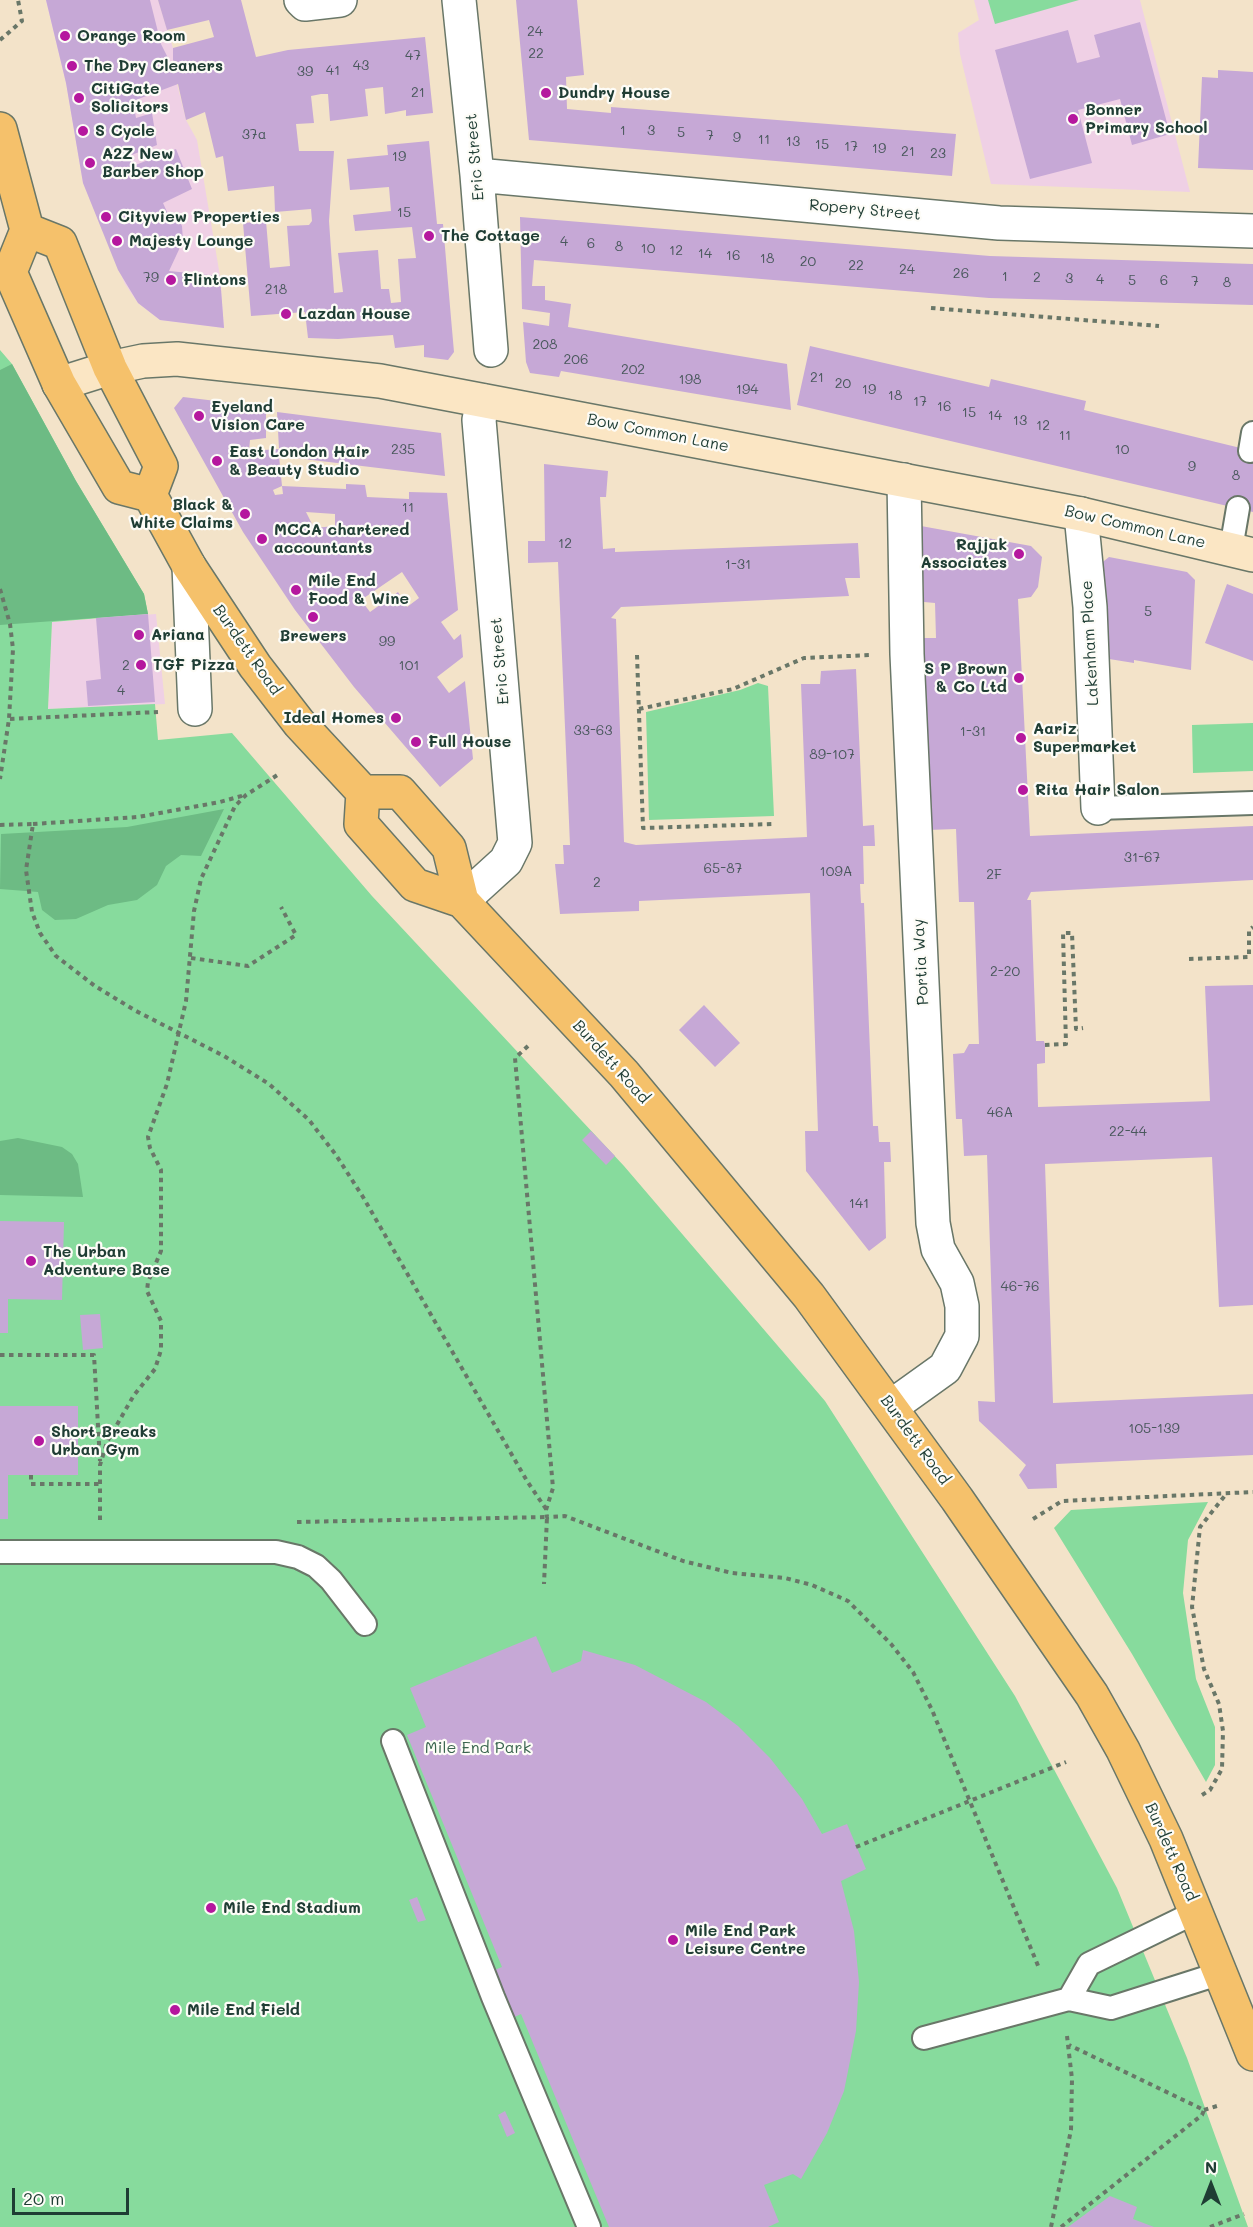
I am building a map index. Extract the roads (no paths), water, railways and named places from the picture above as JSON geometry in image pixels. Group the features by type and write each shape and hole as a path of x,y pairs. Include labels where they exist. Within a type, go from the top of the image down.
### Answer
{"main road":[{"path":"0,129 27,230 10,272 59,384 118,488 150,495 161,466 110,368 60,243 27,230"},
{"name":"Burdett Road","path":"150,495 189,566 274,690 299,723 363,792 361,824 415,885 462,901 624,1074 809,1296 892,1406 1092,1695 1132,1770 1198,1911 1253,2054"},
{"name":"Burdett Road","path":"363,792 400,792 449,848 462,901"}],"street":[{"path":"301,0 305,4 340,0"},
{"name":"Eric Street","path":"459,0 477,175 491,350"},
{"name":"Ropery Street","path":"477,175 999,223 1253,231"},
{"name":"Bow Common Lane","path":"59,384 110,368 143,361 177,359 380,381 1081,514 1242,552"},
{"name":"Eric Street","path":"462,901 507,861 515,843 479,420 483,401"},
{"name":"Portia Way","path":"892,1406 945,1368 962,1336 962,1306 957,1283 938,1249 933,1223 907,654 904,480"},
{"name":"Lakenham Place","path":"1081,514 1090,607 1098,808"},
{"path":"182,710 189,566"}],"lane":[{"path":"1238,508 1242,552"},
{"path":"1098,808 1253,803"},
{"path":"0,1552 255,1551 298,1557 316,1566 331,1580 365,1624"},
{"path":"393,1741 493,1997 590,2227"},
{"path":"1070,1999 1089,1964 1198,1911"},
{"path":"924,2038 1070,1999 1112,2008 1221,1974"}],"place":[{"name":"Orange Room","path":"65,36"},
{"name":"The Dry Cleaners","path":"72,66"},
{"name":"Dundry House","path":"546,93"},
{"name":"CitiGate Solicitors","path":"79,98"},
{"name":"Bonner Primary School","path":"1073,119"},
{"name":"S Cycle","path":"83,131"},
{"name":"A2Z New Barber Shop","path":"90,163"},
{"name":"Cityview Properties","path":"106,217"},
{"name":"The Cottage","path":"429,236"},
{"name":"Majesty Lounge","path":"117,241"},
{"name":"Flintons","path":"171,280"},
{"name":"Lazdan House","path":"286,314"},
{"name":"Eyeland Vision Care","path":"199,416"},
{"name":"East London Hair & Beauty Studio","path":"217,461"},
{"name":"Black & White Claims","path":"245,514"},
{"name":"MCCA chartered accountants","path":"262,539"},
{"name":"Rajjak Associates","path":"1019,554"},
{"name":"Mile End Food & Wine","path":"296,590"},
{"name":"Brewers","path":"313,617"},
{"name":"Ariana","path":"139,635"},
{"name":"TGF Pizza","path":"141,665"},
{"name":"S P Brown & Co Ltd","path":"1019,678"},
{"name":"Ideal Homes","path":"396,718"},
{"name":"Aariz Supermarket","path":"1021,738"},
{"name":"Full House","path":"416,742"},
{"name":"Rita Hair Salon","path":"1023,790"},
{"name":"The Urban Adventure Base","path":"31,1261"},
{"name":"Short Breaks Urban Gym","path":"39,1441"},
{"name":"Mile End Stadium","path":"211,1908"},
{"name":"Mile End Park Leisure Centre","path":"673,1940"},
{"name":"Mile End Field","path":"175,2010"}],"park label":[{"name":"Mile End Park","path":"478,1748"}]}
